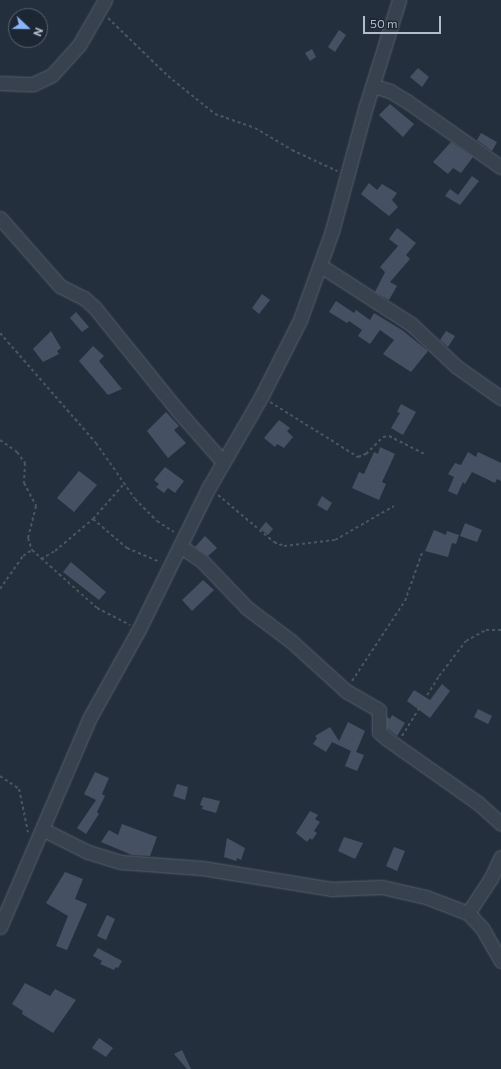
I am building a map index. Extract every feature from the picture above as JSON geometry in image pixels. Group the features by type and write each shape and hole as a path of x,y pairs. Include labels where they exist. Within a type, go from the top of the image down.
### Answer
{"street":[{"path":"0,927 89,719 139,629 168,566 209,487 261,397 300,320 321,266 399,0"},
{"path":"0,83 33,84 52,75 79,45 101,4"},
{"path":"373,86 390,91 408,102 501,167"},
{"path":"0,218 60,286 84,298 95,308 179,412 223,462"},
{"path":"321,266 411,324 457,367 501,398"},
{"path":"181,542 202,561 247,608 291,641 346,691 379,710 379,732 395,745 478,803 501,824"},
{"path":"42,829 88,852 121,862 202,868 331,889 382,887 426,897 468,913 482,928 501,961"},
{"path":"468,913 491,878 501,857"}],"path":[{"path":"101,4 168,76 215,114 255,128 292,150 348,175"},
{"path":"0,333 96,443 123,485 157,521 181,542"},
{"path":"261,397 358,457 366,454 383,437 389,436 424,454"},
{"path":"0,440 17,452 25,462 24,483 36,506 28,538 32,550 97,608 139,629"},
{"path":"41,559 55,550 93,519 123,485"},
{"path":"209,487 274,542 284,546 335,540 394,506"},
{"path":"93,519 127,548 168,566"},
{"path":"0,589 23,556 32,550"},
{"path":"346,691 405,601 422,554"},
{"path":"395,745 439,676 466,641 486,630 501,630"},
{"path":"0,776 19,788 23,820 34,849"}],"building":[{"path":"339,30 346,35 335,52 328,47"},
{"path":"312,49 316,57 310,61 305,53"},
{"path":"418,68 429,77 422,87 410,77"},
{"path":"390,104 414,124 403,137 379,115"},
{"path":"481,133 497,142 492,151 477,140"},
{"path":"451,142 473,157 461,173 453,168 448,174 433,162"},
{"path":"472,176 479,181 460,205 445,196 450,189 458,195"},
{"path":"369,183 377,190 382,184 397,193 392,200 398,207 389,216 361,194"},
{"path":"397,228 416,243 406,255 410,259 390,282 397,286 389,300 375,292 385,272 380,267 398,246 389,239"},
{"path":"262,294 270,300 259,314 252,308"},
{"path":"336,301 354,313 356,310 370,320 374,313 402,330 428,351 411,372 383,354 394,340 380,330 370,344 358,336 362,330 349,321 347,323 329,312"},
{"path":"76,312 89,327 82,332 70,318"},
{"path":"51,331 61,348 57,351 59,354 43,362 33,349"},
{"path":"446,331 455,336 448,347 440,340"},
{"path":"93,346 104,356 99,361 122,389 108,395 79,361"},
{"path":"401,404 416,412 403,435 391,428 400,413 397,412"},
{"path":"166,412 179,426 174,430 186,443 168,458 147,431"},
{"path":"279,420 290,428 287,431 293,437 284,448 277,444 275,447 264,438"},
{"path":"380,447 395,454 382,482 386,484 379,500 352,488 359,472 364,474 374,452 378,454"},
{"path":"468,452 476,457 478,452 501,463 501,481 497,479 495,483 472,472 465,484 463,482 457,495 448,491 454,477 448,474 455,463 461,465"},
{"path":"165,467 184,481 175,493 168,488 164,493 156,487 159,484 154,480"},
{"path":"79,471 97,485 74,512 57,498"},
{"path":"322,496 332,503 327,511 317,505"},
{"path":"266,522 273,529 268,535 260,529"},
{"path":"465,523 482,530 477,542 460,536"},
{"path":"434,530 446,535 447,531 459,535 456,544 452,543 448,557 425,551"},
{"path":"205,536 217,548 208,556 195,547"},
{"path":"71,562 106,592 99,600 63,572"},
{"path":"203,580 214,590 192,611 182,600"},
{"path":"442,684 450,691 430,718 407,701 414,690 430,700"},
{"path":"478,709 492,716 488,724 474,717"},
{"path":"392,715 405,723 397,736 387,728 387,717 390,719"},
{"path":"348,722 365,731 356,752 364,755 357,771 345,766 351,751 332,742 326,752 313,744 317,738 315,736 330,727 339,741"},
{"path":"95,772 109,778 102,794 105,796 97,812 99,814 86,834 77,828 96,800 84,794"},
{"path":"177,784 188,787 185,800 173,796"},
{"path":"203,797 220,801 216,813 202,809 203,806 200,805"},
{"path":"310,811 318,815 315,819 320,822 314,831 317,833 312,840 310,838 307,842 296,833"},
{"path":"122,824 157,837 150,856 132,855 101,842 109,830 118,835"},
{"path":"344,837 363,843 355,859 338,851"},
{"path":"227,838 245,848 241,860 237,858 236,861 224,857"},
{"path":"394,847 405,851 397,871 386,866"},
{"path":"65,872 83,879 75,899 87,904 67,950 56,946 68,916 46,903"},
{"path":"107,915 115,919 106,940 97,936"},
{"path":"98,948 122,961 118,968 116,967 114,970 100,964 102,961 93,956"},
{"path":"25,983 50,996 55,989 76,1000 53,1033 22,1014 23,1011 12,1004"},
{"path":"99,1038 113,1048 106,1057 92,1048"},
{"path":"182,1050 191,1069 187,1069 174,1054"}]}
